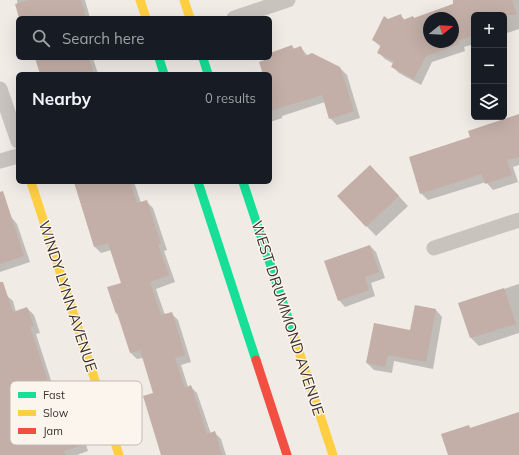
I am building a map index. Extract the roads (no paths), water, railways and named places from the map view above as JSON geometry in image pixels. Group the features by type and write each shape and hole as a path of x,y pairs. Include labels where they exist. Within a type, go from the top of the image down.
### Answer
{"street":[{"path":"140,0 145,16"},
{"path":"184,0 189,16"},
{"path":"240,16 288,0"},
{"path":"160,60 163,72"},
{"path":"204,60 207,72"},
{"path":"0,89 16,135"},
{"path":"0,161 16,157"},
{"name":"WINDY LYNN AVENUE","path":"32,184 95,381"},
{"path":"199,184 287,455"},
{"name":"WEST DRUMMOND AVENUE","path":"244,184 333,455"},
{"path":"434,248 519,220"},
{"name":"WINDY LYNN AVENUE","path":"116,445 119,455"}]}
